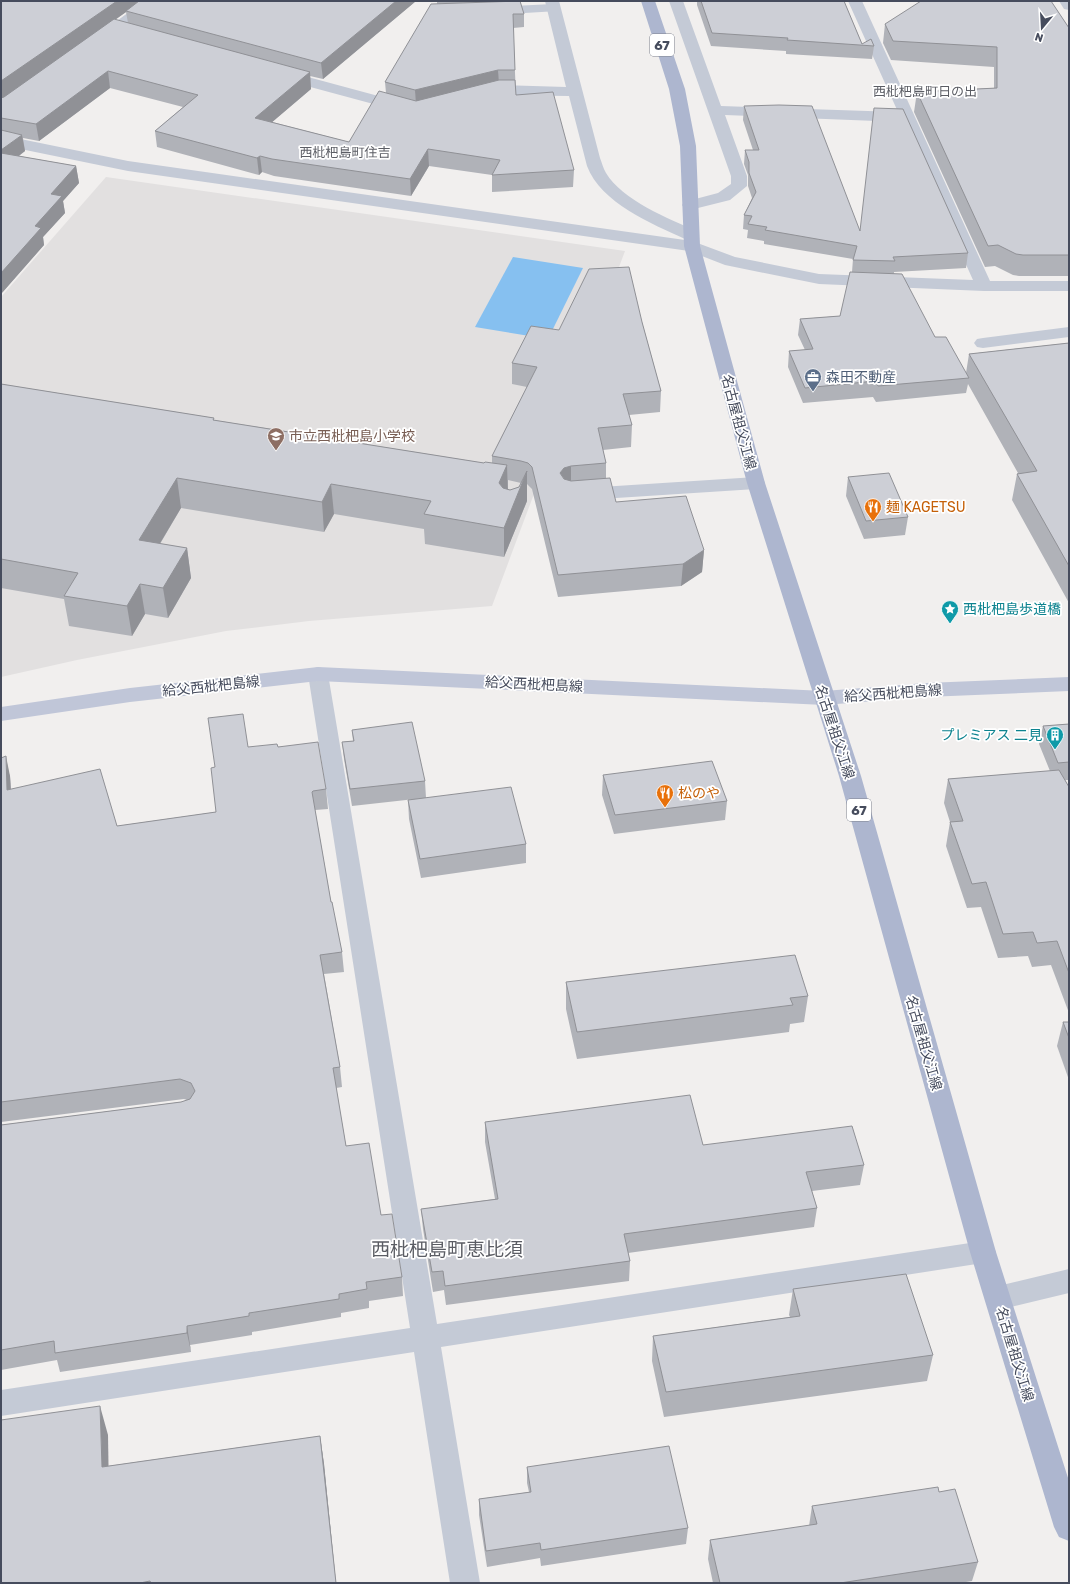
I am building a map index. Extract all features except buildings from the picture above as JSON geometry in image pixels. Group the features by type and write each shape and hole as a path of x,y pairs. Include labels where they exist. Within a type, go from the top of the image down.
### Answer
{"main road":[{"name":"名古屋祖父江線","path":"648,1 677,89 688,146 692,241 756,483 850,776 983,1252 1069,1527"},
{"name":"給父西枇杷島線","path":"1,714 130,695 318,674 824,698 926,690 1069,684"}],"street":[{"path":"86,49 153,1"},
{"path":"676,1 739,176 739,186 724,197 690,204"},
{"path":"854,1 984,286"},
{"path":"1066,1 1069,6"},
{"path":"483,11 553,4 575,92 598,174 619,196 651,217 692,241 731,261 819,279 984,286 1069,286"},
{"path":"114,30 130,34"},
{"path":"265,70 416,111"},
{"path":"470,98 499,90 575,92"},
{"path":"714,110 907,117"},
{"path":"1,140 128,166 692,241"},
{"path":"983,343 1069,332"},
{"path":"571,495 756,483"},
{"path":"318,674 465,1583"},
{"path":"1,1403 983,1252"},
{"path":"998,1298 1069,1280"}],"shaded area":[{"name":"市立西枇杷島小学校","path":"106,177 625,251 492,606 309,621 226,631 77,660 1,677 1,297"}],"water":[{"path":"513,257 583,268 548,339 475,327"}],"place":[{"name":"森田不動産","path":"813,392"},
{"name":"市立西枇杷島小学校","path":"276,451"},
{"name":"麺 KAGETSU","path":"873,522"},
{"name":"西枇杷島歩道橋","path":"950,624"},
{"name":"プレミアス 二見","path":"1055,750"},
{"name":"松のや","path":"665,808"}],"district":[{"name":"西枇杷島町日の出","path":"925,91"},
{"name":"西枇杷島町住吉","path":"345,152"},
{"name":"西枇杷島町恵比須","path":"447,1249"}]}
